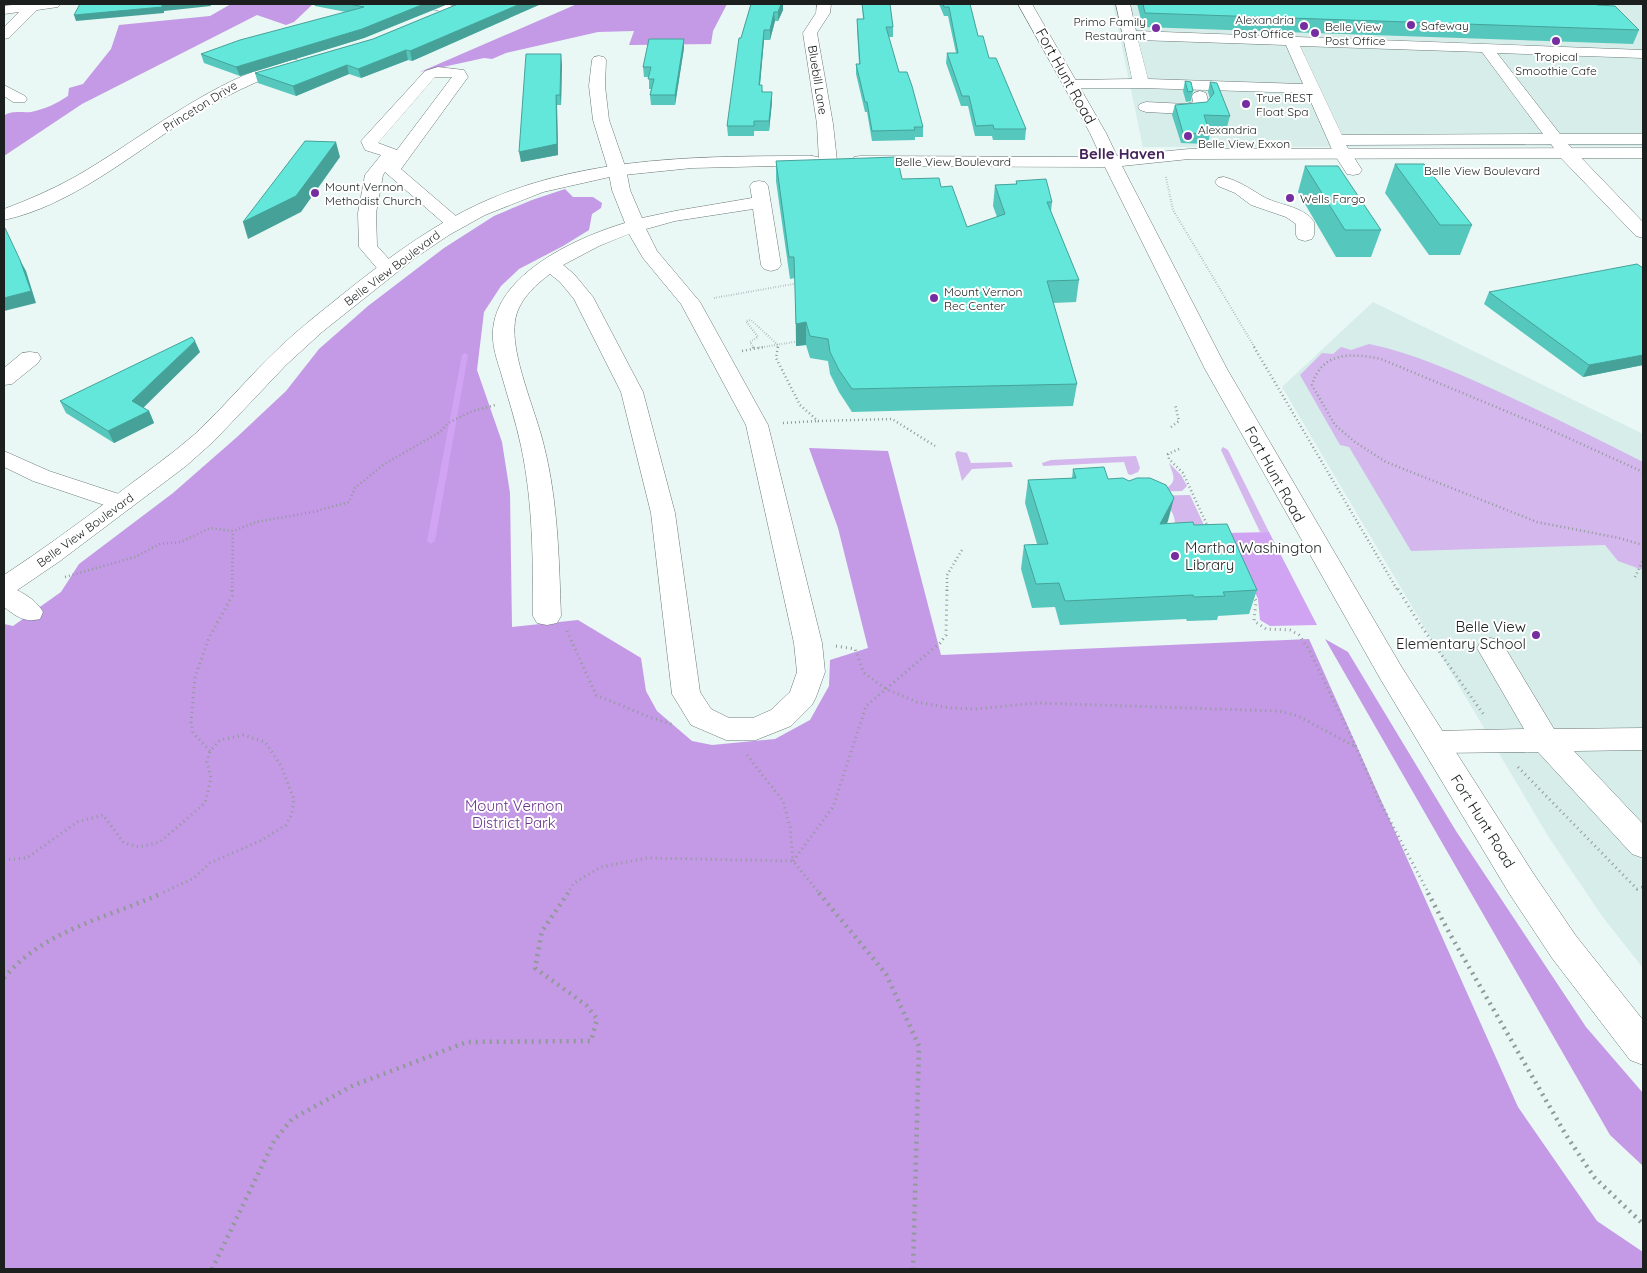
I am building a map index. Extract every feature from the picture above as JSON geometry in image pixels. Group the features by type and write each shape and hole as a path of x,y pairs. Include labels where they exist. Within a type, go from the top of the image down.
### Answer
{"main road":[{"path":"4,10 53,4"},
{"path":"428,4 456,7"},
{"name":"Bluebill Lane","path":"824,4 823,13 810,33 825,124 828,161"},
{"name":"Fort Hunt Road","path":"1025,4 1072,85 1216,369 1313,540 1521,883 1564,947 1643,1048"},
{"path":"1123,4 1140,83"},
{"path":"4,35 34,5"},
{"path":"422,20 456,7"},
{"path":"1130,35 1643,54"},
{"path":"1291,41 1339,147 1354,170"},
{"path":"1486,48 1561,146 1643,232"},
{"name":"Princeton Drive","path":"4,214 39,202 82,181 231,86 261,72 304,60"},
{"path":"551,265 567,278 583,297 632,392 663,513 686,694 701,718 726,730 756,730 780,718 802,697 811,672 808,643 757,425 690,302 650,254 635,226 621,190 617,169 601,120 597,86 599,60"},
{"path":"388,269 368,247 367,213 374,175 391,153 371,146 369,141 430,74 438,72 459,73 460,77 392,170 455,223"},
{"path":"1072,85 1140,83 1313,89"},
{"path":"1146,107 1181,109 1198,107 1202,102 1196,85"},
{"path":"4,90 19,99"},
{"path":"1561,146 1643,140"},
{"name":"Belle View Boulevard","path":"4,587 68,544 204,438 288,351 388,269 436,234 478,211 527,192 568,180 617,169 686,162 1111,162 1189,154 1339,147 1561,146 1643,153"},
{"name":"Belle View Boulevard","path":"1111,162 1163,169 1643,170"},
{"path":"1224,182 1241,189 1286,218 1305,235"},
{"path":"547,616 545,529 533,447 504,348 503,332 506,314 513,299 523,288 551,265 587,243 635,226 760,194 771,265"},
{"path":"4,379 30,358"},
{"path":"4,458 41,476 122,503"},
{"path":"4,594 30,612"},
{"path":"1491,648 1546,741 1643,845"},
{"path":"1434,742 1643,739"}],"path":[{"path":"1163,169 1170,185 1170,201 1173,210 1205,265 1410,610 1437,650 1461,679 1488,723"},
{"path":"731,294 800,283"},
{"path":"778,345 751,320 746,321 758,337 750,342 756,349 778,345 808,339"},
{"path":"778,345 776,358 800,405 818,421"},
{"path":"1643,472 1563,433 1441,384 1402,365 1380,359 1357,356 1325,362 1315,372 1312,385 1335,425 1355,442 1386,462 1536,522 1577,532 1619,538 1643,545"},
{"path":"64,577 135,557 160,544 181,542 210,528 232,531 256,522 313,512 349,502 355,488 383,465 440,432 448,423 470,412 520,398"},
{"path":"1171,427 1179,421 1175,404"},
{"path":"795,422 892,419 935,446"},
{"path":"1179,449 1168,454 1169,459 1183,473 1212,536"},
{"path":"210,751 193,733 191,722 196,677 209,638 232,596 232,531"},
{"path":"793,861 833,807 866,706 940,643 946,635 947,575 962,550"},
{"path":"1635,578 1643,560"},
{"path":"1253,593 1256,601 1254,621 1266,629 1290,630 1299,635 1308,648 1356,747 1379,800 1451,936 1566,1135 1594,1177 1643,1224"},
{"path":"547,616 568,632 596,695 649,718 677,726"},
{"path":"808,643 855,649 864,673 886,689 917,702 951,708 975,709 1037,703 1279,711 1298,716 1356,747"},
{"path":"726,730 782,801 790,827 793,861 886,974 919,1046 913,1269"},
{"path":"4,860 27,858 77,822 103,815 124,842 139,847 160,842 205,803 211,778 207,762 210,751 220,740 243,735 265,742 281,766 294,799 292,813 286,825 260,841 210,863 194,878 138,904 61,933 17,962 4,978"},
{"path":"1512,761 1636,889 1643,887"},
{"path":"212,1269 274,1141 292,1119 352,1086 467,1042 591,1041 597,1019 586,1005 535,968 542,931 574,883 601,867 647,858 793,861"}],"shaded area":[{"path":"1113,4 1643,4 1643,146 1143,147"},
{"name":"Belle View Elementary School","path":"1373,302 1643,434 1643,968 1602,916 1548,836 1282,387"},
{"path":"1369,344 1418,358 1465,376 1643,462 1643,570 1618,561 1605,545 1411,551 1349,447 1340,445 1300,375 1322,353 1333,354 1341,347 1351,350"},
{"path":"1223,447 1228,450 1269,532 1260,532 1221,450"},
{"path":"957,451 967,453 971,463 1011,462 1013,467 972,469 962,481 955,454"},
{"path":"1136,456 1140,468 1138,472 1131,475 1128,474 1124,462 1043,466 1042,463 1051,460"},
{"path":"1169,463 1181,475 1187,486 1182,491 1115,493 1168,487 1174,479"},
{"path":"1190,495 1209,536 1222,537 1252,601 1249,614 1220,548 1126,553 1119,537 1158,537 1165,534 1175,524 1171,510 1166,506 1134,496"},
{"path":"1269,532 1317,625 1270,626 1260,620 1258,599 1228,533"}],"green space":[{"path":"231,4 313,4 294,22 286,25 257,15 82,104 4,156 4,116 13,112 31,112 41,109 55,104 68,96 69,88 83,84 111,49 119,25 210,16"},
{"path":"577,4 727,4 713,31 711,44 629,45 634,31 598,32 506,53 492,59 484,58 420,72"},
{"name":"Mount Vernon District Park","path":"565,189 573,197 593,197 602,203 601,208 592,214 589,230 519,269 501,286 484,312 477,370 502,442 510,493 512,627 578,620 641,658 646,691 657,711 692,741 712,745 775,739 810,720 829,686 830,660 868,648 838,528 809,448 888,451 941,655 1309,639 1518,1107 1597,1221 1643,1252 1643,1269 4,1269 4,624 13,626 61,592 79,564 173,493 237,437 286,391 319,349 368,306 444,248 494,216"},
{"path":"1325,639 1348,652 1456,831 1586,1027 1643,1093 1643,1166 1610,1135"}],"building":[{"path":"80,4 169,4 162,5 162,7 74,15"},
{"path":"349,4 424,4 362,29 236,67 201,54 240,40 364,7"},
{"path":"458,4 520,4 410,51 406,50 358,69 347,65 293,86 255,73 373,39"},
{"path":"751,4 781,4 778,12 774,12 770,30 764,30 759,85 762,85 762,92 772,92 769,121 754,121 754,126 727,126 739,38 741,38"},
{"path":"862,4 890,4 893,27 886,27 899,72 907,72 923,127 914,127 915,130 872,131 867,102 865,102 856,64 860,64 857,19 864,19"},
{"path":"943,4 970,4 978,36 983,36 989,58 996,58 1026,129 994,129 993,125 976,126 969,96 962,96 947,53 958,53 949,7 944,7"},
{"path":"1143,4 1596,4 1615,6 1639,30 1145,13"},
{"path":"649,39 684,39 675,95 650,95 654,79 648,79 651,67 643,67"},
{"path":"526,54 561,54 560,95 556,95 557,144 519,152"},
{"path":"1185,81 1191,82 1193,91 1188,92"},
{"path":"1210,82 1217,83 1230,116 1204,115 1210,134 1183,133 1175,105 1207,102 1214,93"},
{"path":"305,141 336,142 296,196 243,222"},
{"name":"Mount Vernon Rec Center","path":"897,157 902,179 939,178 941,187 952,186 967,227 1005,214 995,185 1017,184 1016,181 1046,179 1052,202 1047,202 1079,280 1047,281 1077,384 852,389 830,352 828,339 810,336 806,322 796,324 794,257 789,257 776,161"},
{"path":"1395,164 1424,164 1472,225 1440,225"},
{"path":"1305,166 1338,166 1381,230 1345,230"},
{"path":"4,228 20,260 31,291 4,298"},
{"path":"1637,264 1643,268 1643,355 1589,365 1489,292"},
{"path":"192,337 195,341 132,401 149,411 108,431 60,401"},
{"name":"Martha Washington Library","path":"1104,467 1108,479 1123,478 1129,481 1137,478 1150,478 1166,485 1174,498 1160,524 1193,522 1194,525 1227,524 1257,590 1223,592 1225,596 1194,597 1193,595 1065,601 1059,583 1036,584 1024,545 1048,544 1028,480 1076,478 1073,469"}],"waterway":[{"path":"431,541 465,355"}],"place":[{"name":"Safeway","path":"1411,25"},
{"name":"Alexandria Post Office","path":"1304,26"},
{"name":"Primo Family Restaurant","path":"1156,28"},
{"name":"Belle View Post Office","path":"1315,33"},
{"name":"Tropical Smoothie Cafe","path":"1556,41"},
{"name":"True REST Float Spa","path":"1246,104"},
{"name":"Alexandria Belle View Exxon","path":"1188,136"},
{"name":"Mount Vernon Methodist Church","path":"315,193"},
{"name":"Wells Fargo","path":"1290,198"},
{"name":"Mount Vernon Rec Center","path":"934,298"},
{"name":"Martha Washington Library","path":"1175,556"},
{"name":"Belle View Elementary School","path":"1536,635"}],"district":[{"name":"Belle Haven","path":"1122,153"}]}
